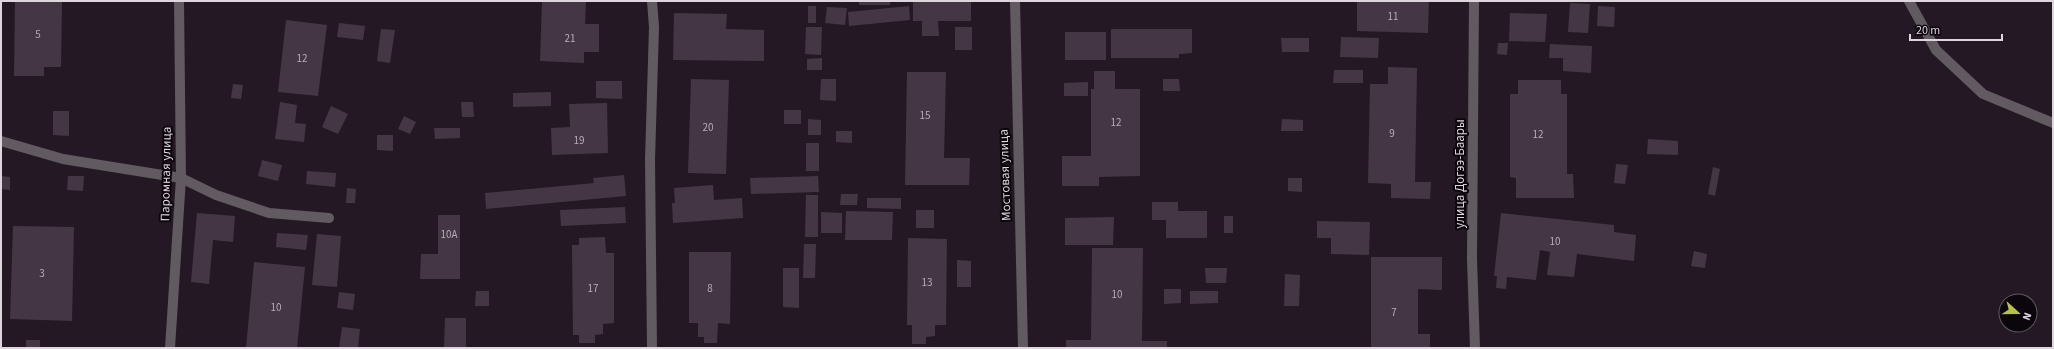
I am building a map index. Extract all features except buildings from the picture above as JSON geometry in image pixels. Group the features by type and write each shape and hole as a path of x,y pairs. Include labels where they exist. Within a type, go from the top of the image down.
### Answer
{"street":[{"name":"Паромная улица","path":"170,348 181,178 178,1"},
{"path":"652,1 654,28 650,160 652,348"},
{"name":"Мостовая улица","path":"1014,1 1023,348"},
{"name":"улица Догээ-Баары","path":"1474,1 1472,259 1475,348"},
{"path":"1909,1 1936,50 1983,94 2053,123"},
{"path":"1,141 63,159 181,178 216,194 269,213 330,218"}]}
